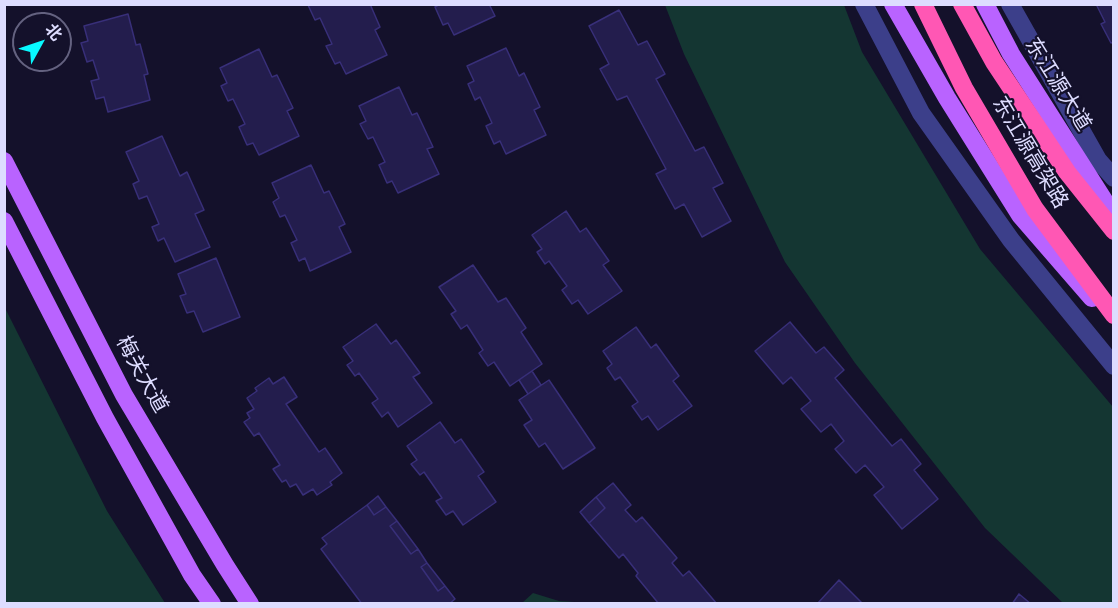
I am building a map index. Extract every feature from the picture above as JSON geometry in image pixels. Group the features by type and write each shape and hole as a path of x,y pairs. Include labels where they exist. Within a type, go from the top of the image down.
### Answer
{"highway":[{"name":"东江源高架路","path":"923,4 964,88 1035,209 1113,315"},
{"name":"东江源高架路","path":"962,4 1000,72 1067,172 1113,231"}],"main road":[{"path":"893,4 947,98 1020,215 1113,322"},
{"name":"东江源大道","path":"985,4 1011,54 1113,216"},
{"name":"梅关大道","path":"4,161 124,395 225,566 250,603"},
{"path":"4,221 105,418 192,575 212,603"}],"street":[{"path":"864,4 921,113 1011,240 1113,366"},
{"path":"1010,4 1098,160 1113,178"}],"green space":[{"path":"665,5 844,5 862,52 980,249 1113,407 1113,603 1063,603 985,528 855,363 785,262 684,54"},
{"path":"5,308 107,511 165,603 5,603"},
{"path":"533,593 559,601 590,603 522,603"}],"building":[{"path":"370,4 380,27 375,30 387,55 346,74 340,62 335,64 326,46 332,44 320,18 315,20 308,5"},
{"path":"440,4 489,4 495,16 454,35 448,23 443,25 435,7"},
{"path":"1096,4 1114,4 1114,42 1111,43 1101,24 1105,22"},
{"path":"619,10 638,45 647,41 665,74 656,79 695,151 704,147 723,183 713,188 731,221 702,237 684,204 675,209 656,174 666,169 627,96 617,100 600,69 609,64 589,26"},
{"path":"128,14 136,45 140,44 148,74 144,75 150,100 108,112 104,97 96,99 91,81 99,79 93,60 87,62 81,43 88,41 84,26"},
{"path":"506,48 519,76 524,73 540,107 534,110 546,135 506,154 500,141 494,144 486,126 492,123 480,97 475,100 468,84 474,81 467,66"},
{"path":"259,49 272,77 277,75 293,108 287,111 299,136 259,155 253,143 247,145 239,127 245,124 233,99 228,101 221,86 227,83 220,68"},
{"path":"399,87 412,115 417,113 433,147 427,149 439,174 398,193 392,181 387,183 379,165 385,162 373,137 368,139 360,124 366,121 359,106"},
{"path":"162,136 180,176 187,172 204,210 195,214 210,247 175,262 164,238 158,241 152,227 159,224 147,196 139,199 133,184 139,181 126,152"},
{"path":"311,165 324,193 329,191 345,224 339,227 351,252 310,271 305,258 299,261 291,243 297,240 285,215 280,217 273,202 279,198 272,183"},
{"path":"566,211 580,232 586,228 609,261 603,265 622,291 588,314 578,300 572,304 562,290 567,286 549,261 545,264 537,252 542,249 532,235"},
{"path":"216,258 240,317 203,332 194,311 187,313 180,296 186,294 178,274"},
{"path":"473,265 498,302 506,298 526,328 521,332 542,364 510,386 494,362 488,366 479,353 483,350 467,325 461,329 451,314 456,311 439,287"},
{"path":"790,322 816,353 824,347 844,370 835,378 892,446 901,439 921,464 914,470 938,499 902,529 874,495 884,487 865,465 856,473 835,449 844,441 831,424 821,432 801,409 811,401 791,377 783,384 755,351"},
{"path":"376,324 391,344 396,340 420,373 413,377 432,403 398,427 388,412 382,417 372,403 378,399 359,373 355,376 347,365 353,361 343,347"},
{"path":"636,327 651,348 656,344 679,376 673,381 692,406 658,430 648,416 642,420 632,406 638,402 620,377 615,380 607,368 612,364 603,351"},
{"path":"532,371 541,385 528,394 519,380"},
{"path":"284,377 297,397 286,404 319,452 325,448 342,473 330,482 332,485 317,495 313,489 303,495 296,484 290,487 286,480 282,482 273,469 280,465 259,433 254,436 244,422 250,418 247,413 254,409 247,398 257,391 255,388 269,378 273,384"},
{"path":"549,380 595,448 563,469 545,443 539,447 524,425 532,420 519,400"},
{"path":"440,422 455,443 461,439 484,472 478,476 496,502 463,525 453,511 446,515 436,501 442,498 424,472 420,475 411,464 417,460 407,446"},
{"path":"613,483 631,505 625,510 636,522 642,517 677,558 672,563 683,576 689,571 717,604 659,604 636,576 638,573 623,554 619,558 589,523 605,508 596,497"},
{"path":"378,496 386,507 374,515 367,505"},
{"path":"596,497 605,508 589,523 580,512"},
{"path":"367,505 374,515 386,507 397,521 390,526 411,554 418,549 427,563 421,567 438,591 445,586 455,599 449,604 362,604 321,549 327,544 322,538"},
{"path":"397,521 418,549 411,554 390,526"},
{"path":"427,563 445,586 438,591 421,567"},
{"path":"839,580 863,604 817,604"},
{"path":"1019,594 1031,604 1012,604"}]}
